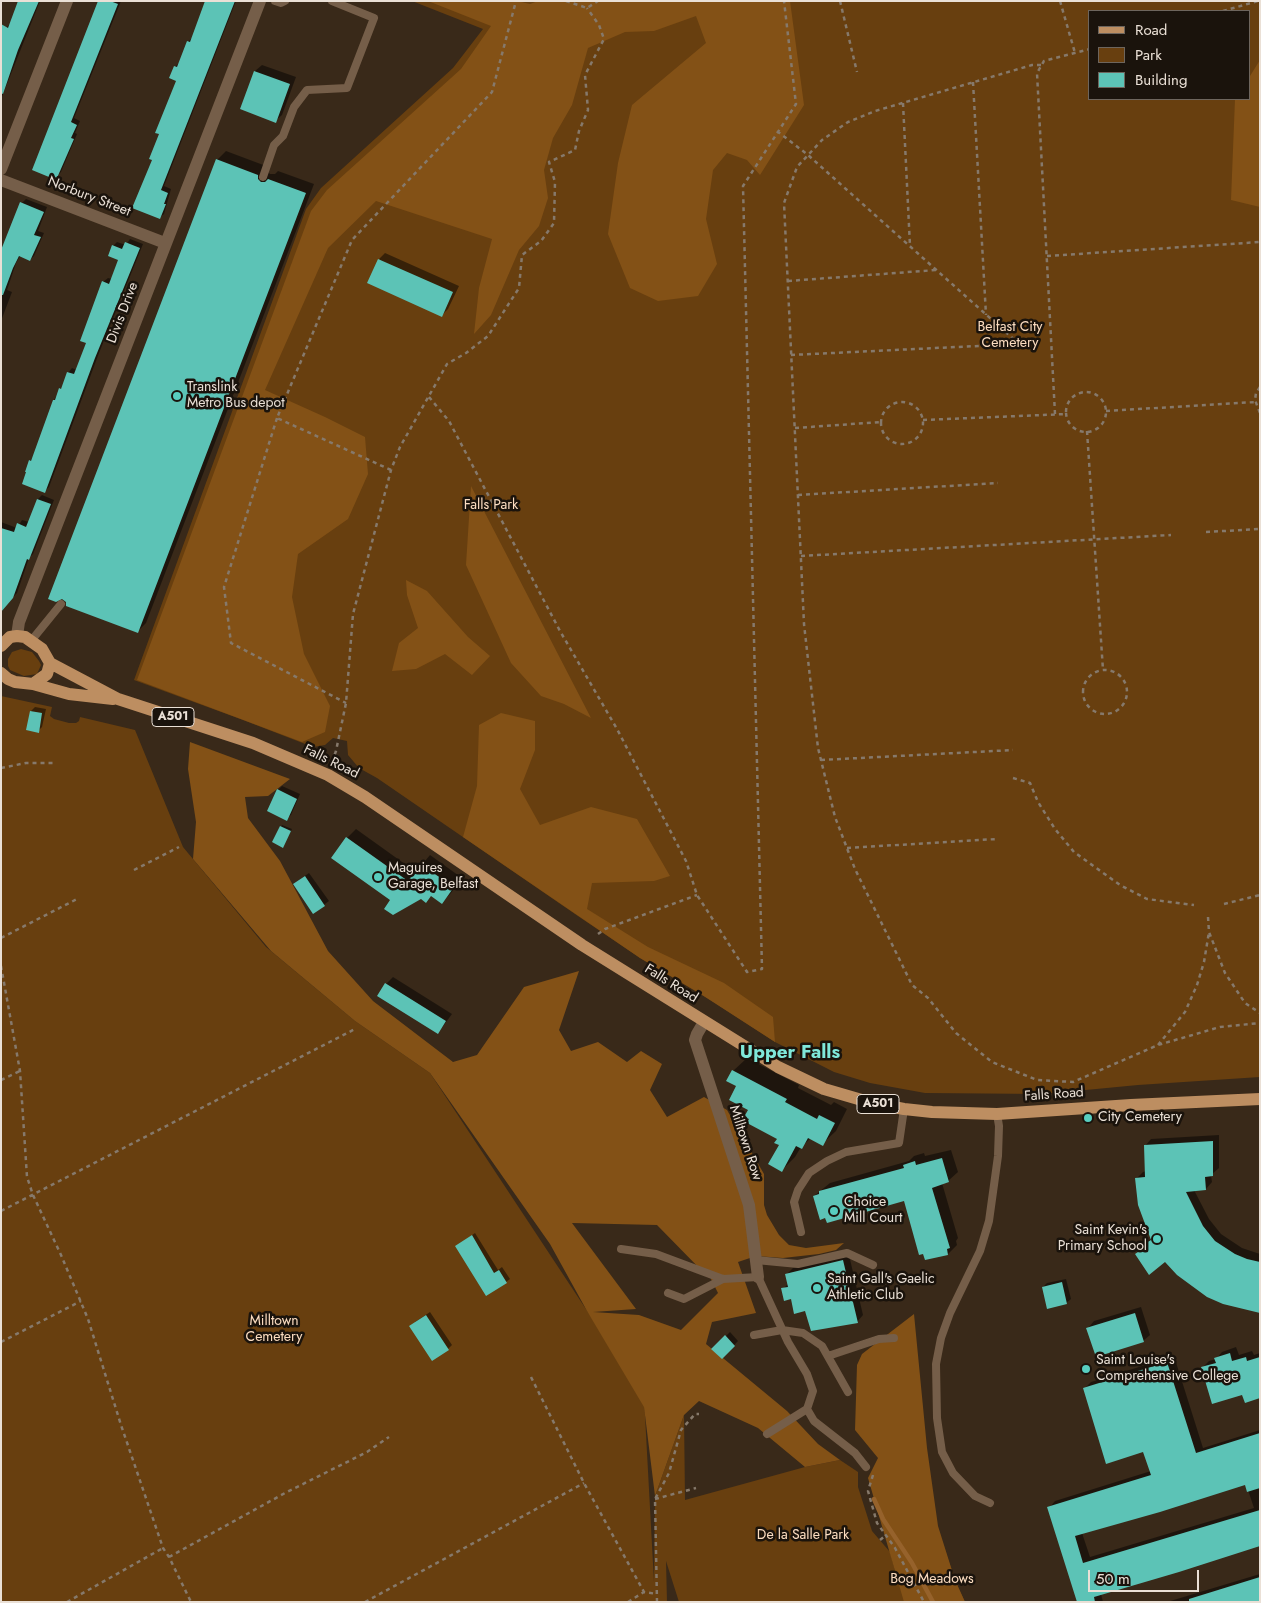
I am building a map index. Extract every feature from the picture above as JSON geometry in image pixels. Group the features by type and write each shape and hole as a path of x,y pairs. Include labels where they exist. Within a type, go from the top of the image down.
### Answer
{"main road":[{"name":"A501","path":"7,637 24,637 31,641 42,650 50,662"},
{"path":"33,684 47,674 50,662"},
{"name":"Falls Road","path":"50,662 118,699 260,746 328,775 365,797 582,945 704,1022 806,1082 843,1095 904,1109 932,1112 997,1114 1140,1104 1260,1100"},
{"name":"A501","path":"1,672 8,679 15,682 33,684"},
{"name":"Falls Road","path":"33,684 87,697 118,699"}],"street":[{"path":"1,169 67,1"},
{"name":"Divis Drive","path":"7,637 19,622 260,1"},
{"name":"Norbury Street","path":"1,180 165,243"},
{"name":"Milltown Row","path":"704,1022 696,1034 695,1040 749,1205 758,1277"}],"lane":[{"path":"275,1 281,3 285,1"},
{"path":"263,177 274,146 283,136 294,107 307,90 347,88 351,79 374,18 332,1"},
{"path":"31,641 61,604"},
{"path":"801,1232 794,1202 798,1190 809,1173 846,1152 899,1143 904,1109"},
{"path":"990,1503 975,1496 958,1479 942,1452 937,1418 936,1364 941,1338 950,1313 980,1251 989,1221 998,1156 999,1126 997,1114"},
{"path":"621,1249 656,1254 723,1279 758,1277 782,1330 807,1374 813,1391 807,1409 766,1434"},
{"path":"756,1260 798,1264 847,1253 873,1265"},
{"path":"668,1293 684,1299 723,1279"},
{"path":"754,1335 782,1330 803,1333 822,1346 848,1392"},
{"path":"828,1356 879,1339 894,1338"},
{"path":"807,1409 814,1422 855,1453 866,1467"}],"path":[{"path":"346,703 231,643 224,587 277,418 352,240 492,92 516,1"},
{"path":"328,775 336,751 346,703 353,614 391,470 400,447 447,364 466,353 488,336 498,323 519,288 522,255 541,241 554,223 555,182 549,162 575,150 578,131 588,110 585,75 604,39 599,25 587,8 566,1"},
{"path":"587,8 598,1"},
{"path":"429,397 449,421 560,631 617,729 686,861 697,895 747,972 762,969 743,186 796,104 784,1"},
{"path":"840,1 856,72"},
{"path":"1060,1 1075,53"},
{"path":"1226,10 1258,1"},
{"path":"1055,414 1037,72 1044,62 1088,50"},
{"path":"1041,65 1032,65 903,102 848,122 822,140 797,167 784,203 804,624 818,748 835,817 855,869 912,986 928,998 956,1033 992,1062 1037,1080 1073,1082 1158,1045 1220,1027 1260,1023"},
{"path":"973,82 986,315"},
{"path":"903,102 910,247"},
{"path":"778,131 808,155 1019,344 791,355"},
{"path":"1047,256 1260,242"},
{"path":"788,281 936,270"},
{"path":"1260,387 1256,393 1256,402 1260,413"},
{"path":"1084,392 1096,395 1104,404 1106,411 1102,424 1097,428 1087,431 1077,430 1072,426 1066,414 1066,407 1073,397 1084,392"},
{"path":"898,402 912,404 921,413 923,427 915,439 902,444 888,439 884,434 881,422 882,414 886,408 898,402"},
{"path":"1106,411 1256,402"},
{"path":"923,420 1066,414"},
{"path":"277,418 391,470"},
{"path":"795,428 881,422"},
{"path":"1087,431 1103,670"},
{"path":"798,495 998,483"},
{"path":"1206,532 1260,529"},
{"path":"801,556 1171,534"},
{"path":"1103,670 1117,674 1122,678 1127,692 1123,705 1111,713 1104,714 1090,709 1083,689 1090,676 1103,670"},
{"path":"821,760 1012,750"},
{"path":"1,768 26,763 56,763"},
{"path":"1013,778 1030,783 1038,802 1055,829 1074,852 1120,885 1147,899 1194,905"},
{"path":"847,848 997,839"},
{"path":"134,870 179,847"},
{"path":"598,934 605,929 697,895"},
{"path":"1224,904 1260,895"},
{"path":"1,938 79,898"},
{"path":"1158,1045 1185,1012 1197,985 1204,962 1209,932 1208,917"},
{"path":"1209,932 1225,973 1245,1003 1260,1013"},
{"path":"1,966 20,1071 26,1177 32,1195 81,1301 163,1548 191,1602"},
{"path":"1,1211 355,1029"},
{"path":"1,1080 20,1071"},
{"path":"1,1342 81,1301"},
{"path":"531,1377 584,1483 644,1592"},
{"path":"657,1602 655,1498 669,1473 681,1430 695,1414 699,1414"},
{"path":"169,1557 367,1452 389,1437"},
{"path":"866,1467 874,1475 868,1491 877,1523 895,1548 924,1602"},
{"path":"365,1602 584,1483"},
{"path":"655,1498 696,1488"},
{"path":"880,1540 886,1535"},
{"path":"67,1602 163,1548"},
{"path":"628,1602 644,1592 657,1594"}],"green space":[{"path":"412,1 1260,1 1260,1077 1138,1085 1044,1094 925,1093 870,1083 834,1072 775,1042 712,1001 640,958 377,778 359,768 348,755 347,741 333,738 325,745 313,747 134,680 306,209 321,188 453,68 483,29"},
{"path":"428,1 517,1 530,4 538,1 790,1 804,105 760,175 747,160 727,153 713,170 706,219 717,264 698,296 658,301 630,288 608,234 618,163 632,105 706,43 696,16 654,31 625,32 588,48 572,105 553,138 544,170 548,198 539,226 519,250 491,315 474,334 479,288 492,239 376,201 328,248 265,390 365,437 368,474 348,519 298,554 292,597 304,654 330,706 325,732 302,742 137,680 311,211 327,190 461,69 491,26"},
{"path":"1260,60 1260,207 1231,200 1235,100 1251,100 1251,74"},
{"path":"471,486 591,718 564,704 541,696 511,663 466,565"},
{"path":"406,580 427,591 468,637 490,656 472,675 445,654 416,669 392,671 399,643 418,628 407,595"},
{"path":"21,649 32,652 39,661 41,665 37,674 24,676 10,670 8,659 12,652"},
{"name":"Milltown Cemetery","path":"1,696 52,707 50,716 69,723 76,723 80,717 135,730 183,847 266,947 355,1021 430,1073 644,1397 654,1582 655,1496 684,1415 685,1500 805,1467 840,1460 858,1472 858,1487 872,1531 890,1552 897,1578 944,1547 965,1602 679,1602 666,1561 667,1602 1,1602"},
{"path":"501,713 535,721 535,750 520,789 540,825 591,807 637,819 670,876 654,881 592,883 587,909 648,947 724,983 773,1017 775,1042 640,958 463,837 477,786 479,725"},
{"path":"190,742 290,779 268,796 245,797 248,818 280,861 328,951 373,1001 453,1062 477,1055 524,987 579,971 559,1030 571,1051 598,1042 627,1062 641,1051 662,1064 650,1090 667,1117 704,1097 727,1110 764,1174 764,1205 767,1215 779,1235 789,1245 806,1248 844,1243 836,1250 819,1254 783,1258 756,1256 738,1262 756,1313 712,1322 706,1344 787,1411 818,1444 840,1460 805,1467 758,1428 699,1401 684,1415 655,1496 644,1407 550,1244 430,1073 355,1021 271,951 193,859 196,822 188,769","holes":["572,1223 657,1225 703,1272 707,1271 718,1293 681,1330 639,1315 593,1312 636,1309"]},
{"name":"Bog Meadows","path":"914,1314 927,1448 938,1526 955,1580 965,1602 904,1602 868,1478 878,1458 855,1430 857,1365 862,1354"}],"building":[{"path":"18,1 39,1 18,50 3,94 1,93 1,24 8,28"},
{"path":"98,1 110,1 118,4 71,122 77,125 71,138 74,139 57,178 50,175 49,177 32,170"},
{"path":"205,1 235,1 161,190 168,193 160,219 132,208 152,160 149,159 159,134 155,133 176,81 169,78 174,66 177,67 187,41 190,42"},
{"path":"254,71 290,84 276,123 240,109"},
{"name":"Translink Metro Bus depot","path":"216,159 258,175 258,179 261,182 265,182 268,179 306,193 138,633 66,606 66,602 62,599 56,602 48,599"},
{"path":"20,202 44,212 34,235 41,237 30,261 19,256 3,295 1,295 1,250"},
{"path":"125,242 140,248 95,358 45,493 22,484 25,472 29,460 31,461 53,400 55,400 59,388 61,389 67,372 74,374 86,343 80,341 102,281 109,284 118,260 108,256 112,245 122,249"},
{"path":"378,259 453,292 442,317 367,283"},
{"path":"37,499 51,504 29,560 27,559 13,598 1,612 1,528 14,532 17,523 26,527"},
{"path":"30,711 42,713 39,733 26,730"},
{"path":"277,789 297,799 287,821 267,811"},
{"path":"280,826 291,831 283,848 272,842"},
{"name":"Maguires Garage, Belfast","path":"346,837 408,881 420,864 454,887 442,904 431,896 426,903 421,899 393,915 384,909 390,900 331,858"},
{"path":"305,876 325,906 313,914 293,884"},
{"path":"385,983 446,1021 438,1034 377,996"},
{"path":"732,1070 787,1099 785,1102 817,1119 819,1115 835,1123 823,1146 808,1138 802,1149 796,1146 782,1172 768,1164 779,1145 774,1143 777,1139 747,1123 749,1119 744,1117 748,1110 729,1100 736,1086 726,1081"},
{"path":"1213,1141 1213,1176 1205,1177 1206,1190 1186,1192 1203,1226 1215,1241 1235,1254 1260,1262 1260,1313 1223,1304 1207,1297 1177,1275 1165,1262 1149,1275 1135,1254 1141,1250 1139,1247 1151,1240 1138,1205 1135,1178 1145,1177 1144,1145"},
{"name":"Choice Mill Court","path":"942,1158 949,1182 932,1188 950,1248 947,1249 948,1255 925,1260 923,1254 919,1255 904,1201 827,1223 825,1218 820,1220 813,1196 819,1194 819,1191 904,1168 903,1165 915,1161 916,1165"},
{"path":"472,1235 494,1273 499,1270 507,1283 486,1296 455,1246"},
{"name":"Saint Gall's Gaelic Athletic Club","path":"843,1260 858,1323 811,1331 805,1311 794,1314 791,1299 784,1301 781,1288 788,1287 785,1274"},
{"path":"1062,1282 1067,1304 1047,1309 1042,1287"},
{"path":"1135,1313 1144,1342 1096,1357 1086,1328"},
{"path":"426,1315 449,1350 432,1361 409,1326"},
{"path":"725,1335 735,1346 722,1359 711,1349"},
{"path":"1230,1353 1232,1361 1246,1357 1247,1361 1260,1357 1260,1398 1245,1403 1242,1395 1212,1404 1201,1367 1216,1363 1214,1358"},
{"path":"1167,1362 1196,1453 1260,1433 1260,1488 1247,1492 1245,1485 1075,1536 1083,1563 1260,1510 1260,1546 1094,1597 1095,1602 1077,1602 1047,1507 1151,1475 1143,1452 1106,1464 1083,1388"},
{"path":"1260,1577 1260,1602 1189,1602 1189,1599"}],"waterway":[{"path":"874,1499 883,1519 912,1563 933,1602"}],"place":[{"name":"Translink Metro Bus depot","path":"177,396"},
{"name":"Maguires Garage, Belfast","path":"378,877"},
{"name":"City Cemetery","path":"1088,1118"},
{"name":"Choice Mill Court","path":"834,1211"},
{"name":"Saint Kevin's Primary School","path":"1157,1239"},
{"name":"Saint Gall's Gaelic Athletic Club","path":"817,1288"},
{"name":"Saint Louise's Comprehensive College","path":"1086,1369"}],"district":[{"name":"Upper Falls","path":"790,1053"}],"park label":[{"name":"Belfast City Cemetery","path":"1010,336"},
{"name":"Falls Park","path":"491,506"},
{"name":"De la Salle Park","path":"803,1536"}]}
